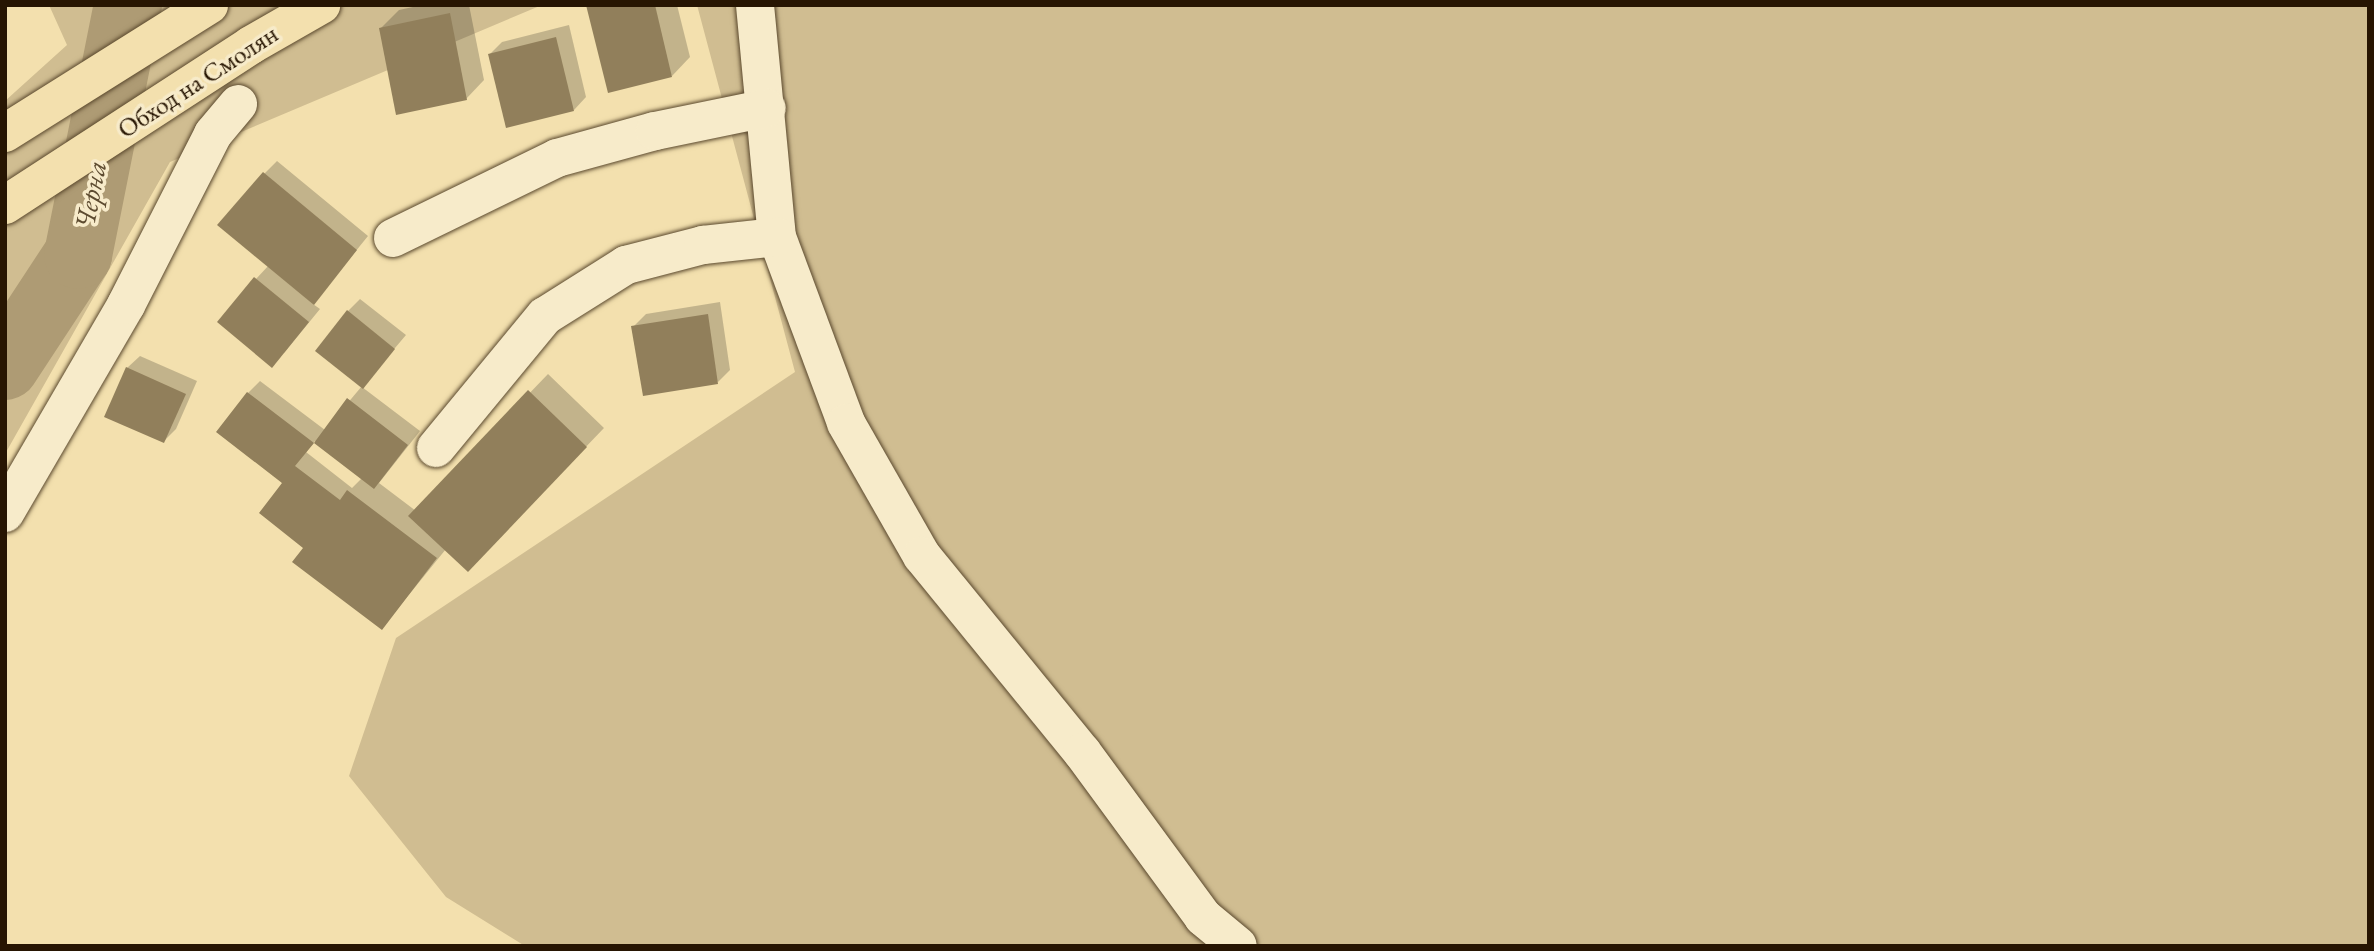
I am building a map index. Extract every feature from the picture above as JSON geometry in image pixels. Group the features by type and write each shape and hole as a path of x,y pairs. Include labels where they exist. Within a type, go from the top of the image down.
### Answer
{"main road":[{"path":"5,133 209,5"},
{"name":"Обход на Смолян","path":"5,205 61,172 251,45 321,5"}],"street":[{"path":"755,5 767,108 777,237 846,423 922,556 1082,752 1203,917 1238,946"},
{"path":"5,513 126,305 214,134 238,104"},
{"path":"393,238 558,158 655,131 767,108"},
{"path":"436,448 545,316 626,265 703,245 777,237"}],"shaded area":[{"path":"49,5 542,5 170,162 5,454 5,101 67,45"},
{"path":"697,5 2369,5 2369,946 525,946 446,897 349,776 396,638 795,372"}],"building":[{"path":"586,5 655,5 672,77 608,93"},
{"path":"450,13 467,100 396,115 379,28"},
{"path":"556,37 574,111 506,128 488,54"},
{"path":"263,172 357,250 314,305 217,225"},
{"path":"254,277 309,322 272,368 217,322"},
{"path":"347,310 395,349 363,389 315,351"},
{"path":"708,314 718,384 643,396 631,326"},
{"path":"126,367 186,394 164,443 104,417"},
{"path":"528,390 587,447 468,572 408,516"},
{"path":"247,392 314,443 295,466 340,500 347,490 437,558 382,630 292,562 303,548 259,513 282,483 216,432"},
{"path":"347,398 408,445 374,489 314,443"}],"waterway":[{"name":"Черна","path":"5,366 78,255 128,5"}]}
